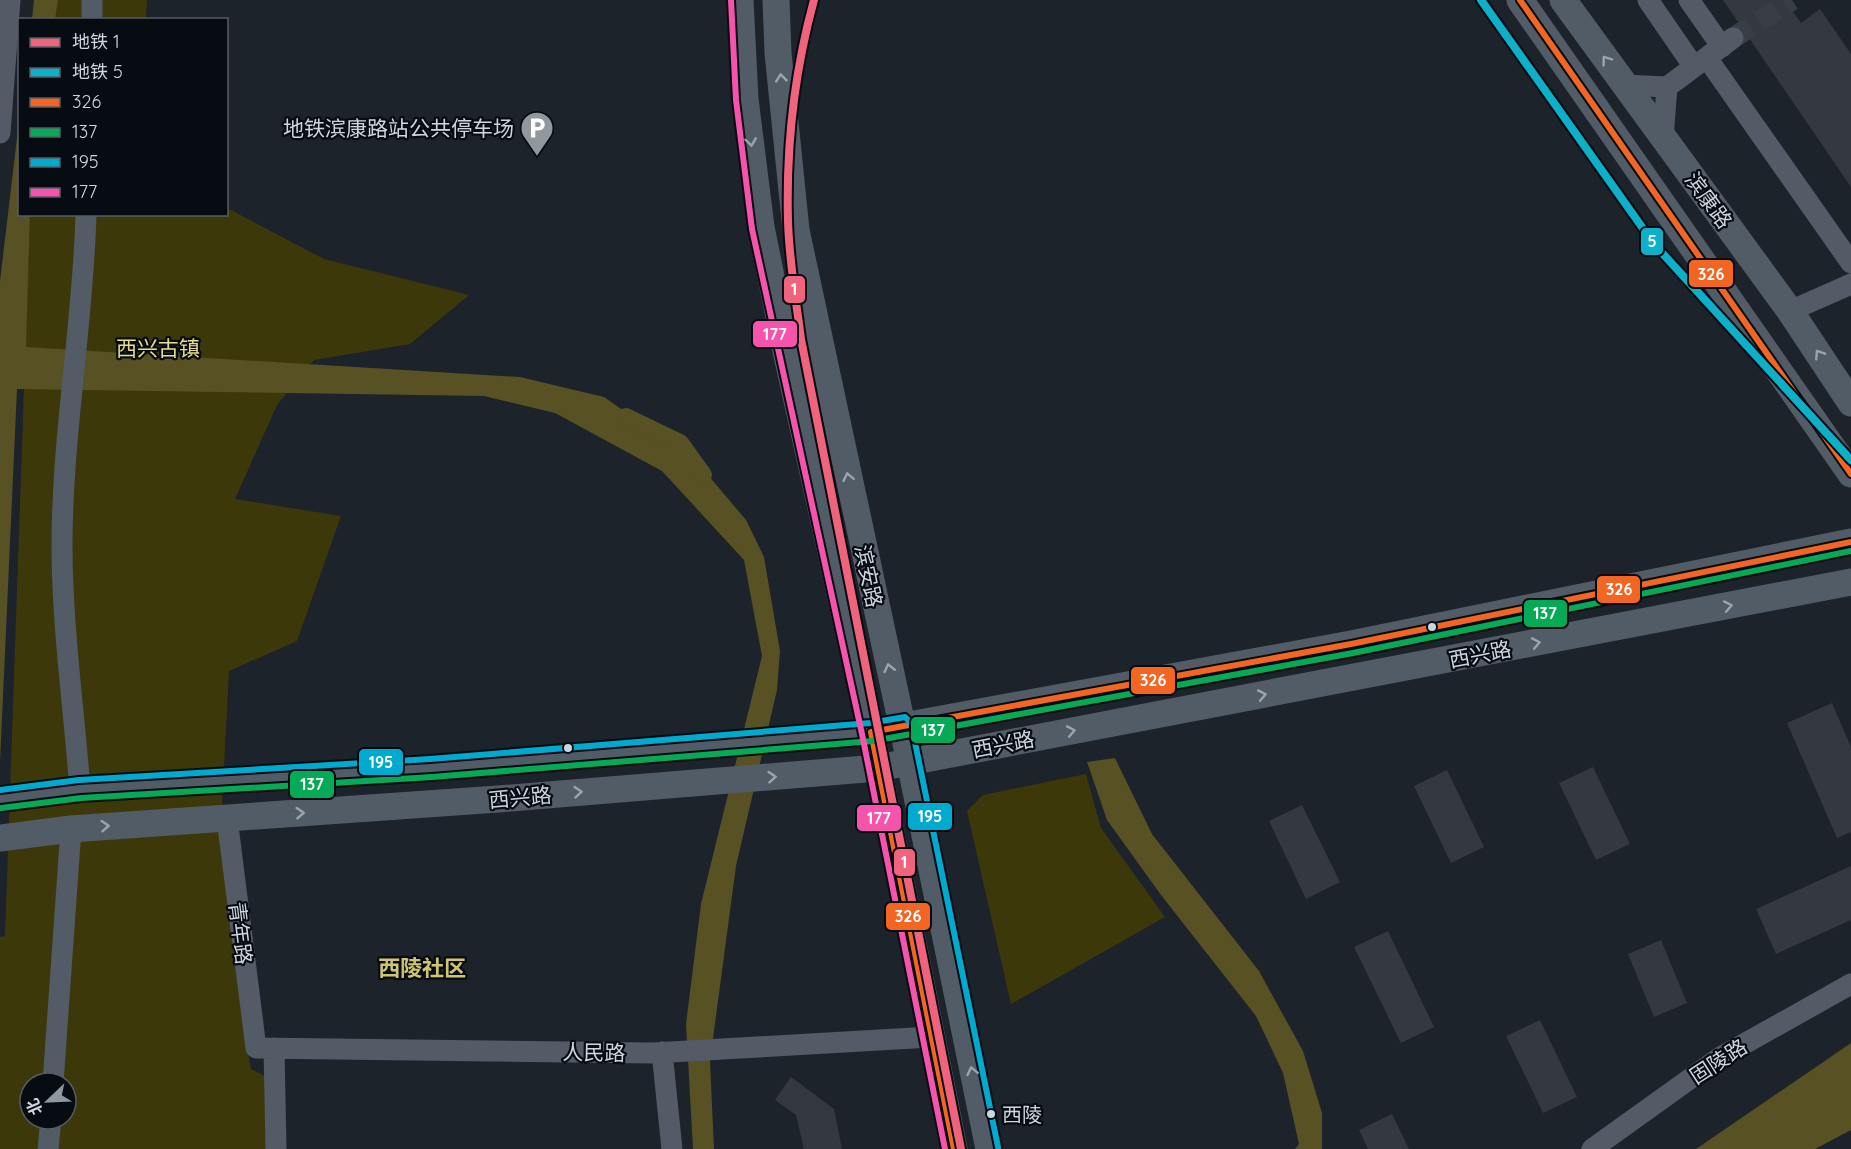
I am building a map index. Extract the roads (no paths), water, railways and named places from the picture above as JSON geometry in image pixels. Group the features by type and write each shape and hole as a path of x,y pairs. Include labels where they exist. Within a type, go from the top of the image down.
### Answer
{"main road":[{"name":"滨安路","path":"740,0 746,99 761,227 786,351 872,732 954,1149"},
{"name":"滨安路","path":"776,0 778,53 796,230 910,762 988,1149"},
{"name":"滨康路","path":"1520,0 1851,474"},
{"name":"滨康路","path":"1563,0 1791,311 1851,403"},
{"name":"西兴路","path":"0,799 80,789 431,768 872,732 1351,644 1851,542"},
{"name":"西兴路","path":"13,836 70,829 878,768 1851,582"}],"street":[{"path":"0,133 10,0"},
{"path":"92,0 92,18"},
{"path":"1648,0 1714,52"},
{"path":"1689,0 1714,52 1851,263"},
{"path":"1624,85 1667,87 1714,52"},
{"path":"1663,138 1667,87"},
{"path":"80,789 62,553 68,431 85,264 86,216"},
{"path":"1791,311 1851,284"},
{"name":"青年路","path":"227,818 265,1048 276,1149"},
{"path":"54,1071 70,829"},
{"name":"固陵路","path":"1592,1149 1719,1058 1851,984"},
{"name":"人民路","path":"265,1048 662,1052 932,1037"},
{"path":"662,1052 672,1149"},
{"path":"48,1149 50,1131"}],"waterway":[{"path":"626,417 680,443 703,475"}],"tunnel":[{"path":"1733,38 1792,0"}],"metro line":[{"name":"1","path":"814,0 796,82 790,137 788,221 793,280 801,339 961,1149"},
{"name":"5","path":"1481,0 1654,244 1851,460"}],"place":[{"name":"地铁滨康路站公共停车场","path":"537,157"},
{"name":"西陵","path":"991,1114"}],"district":[{"name":"西陵社区","path":"422,968"}],"park label":[{"name":"西兴古镇","path":"158,348"}]}
